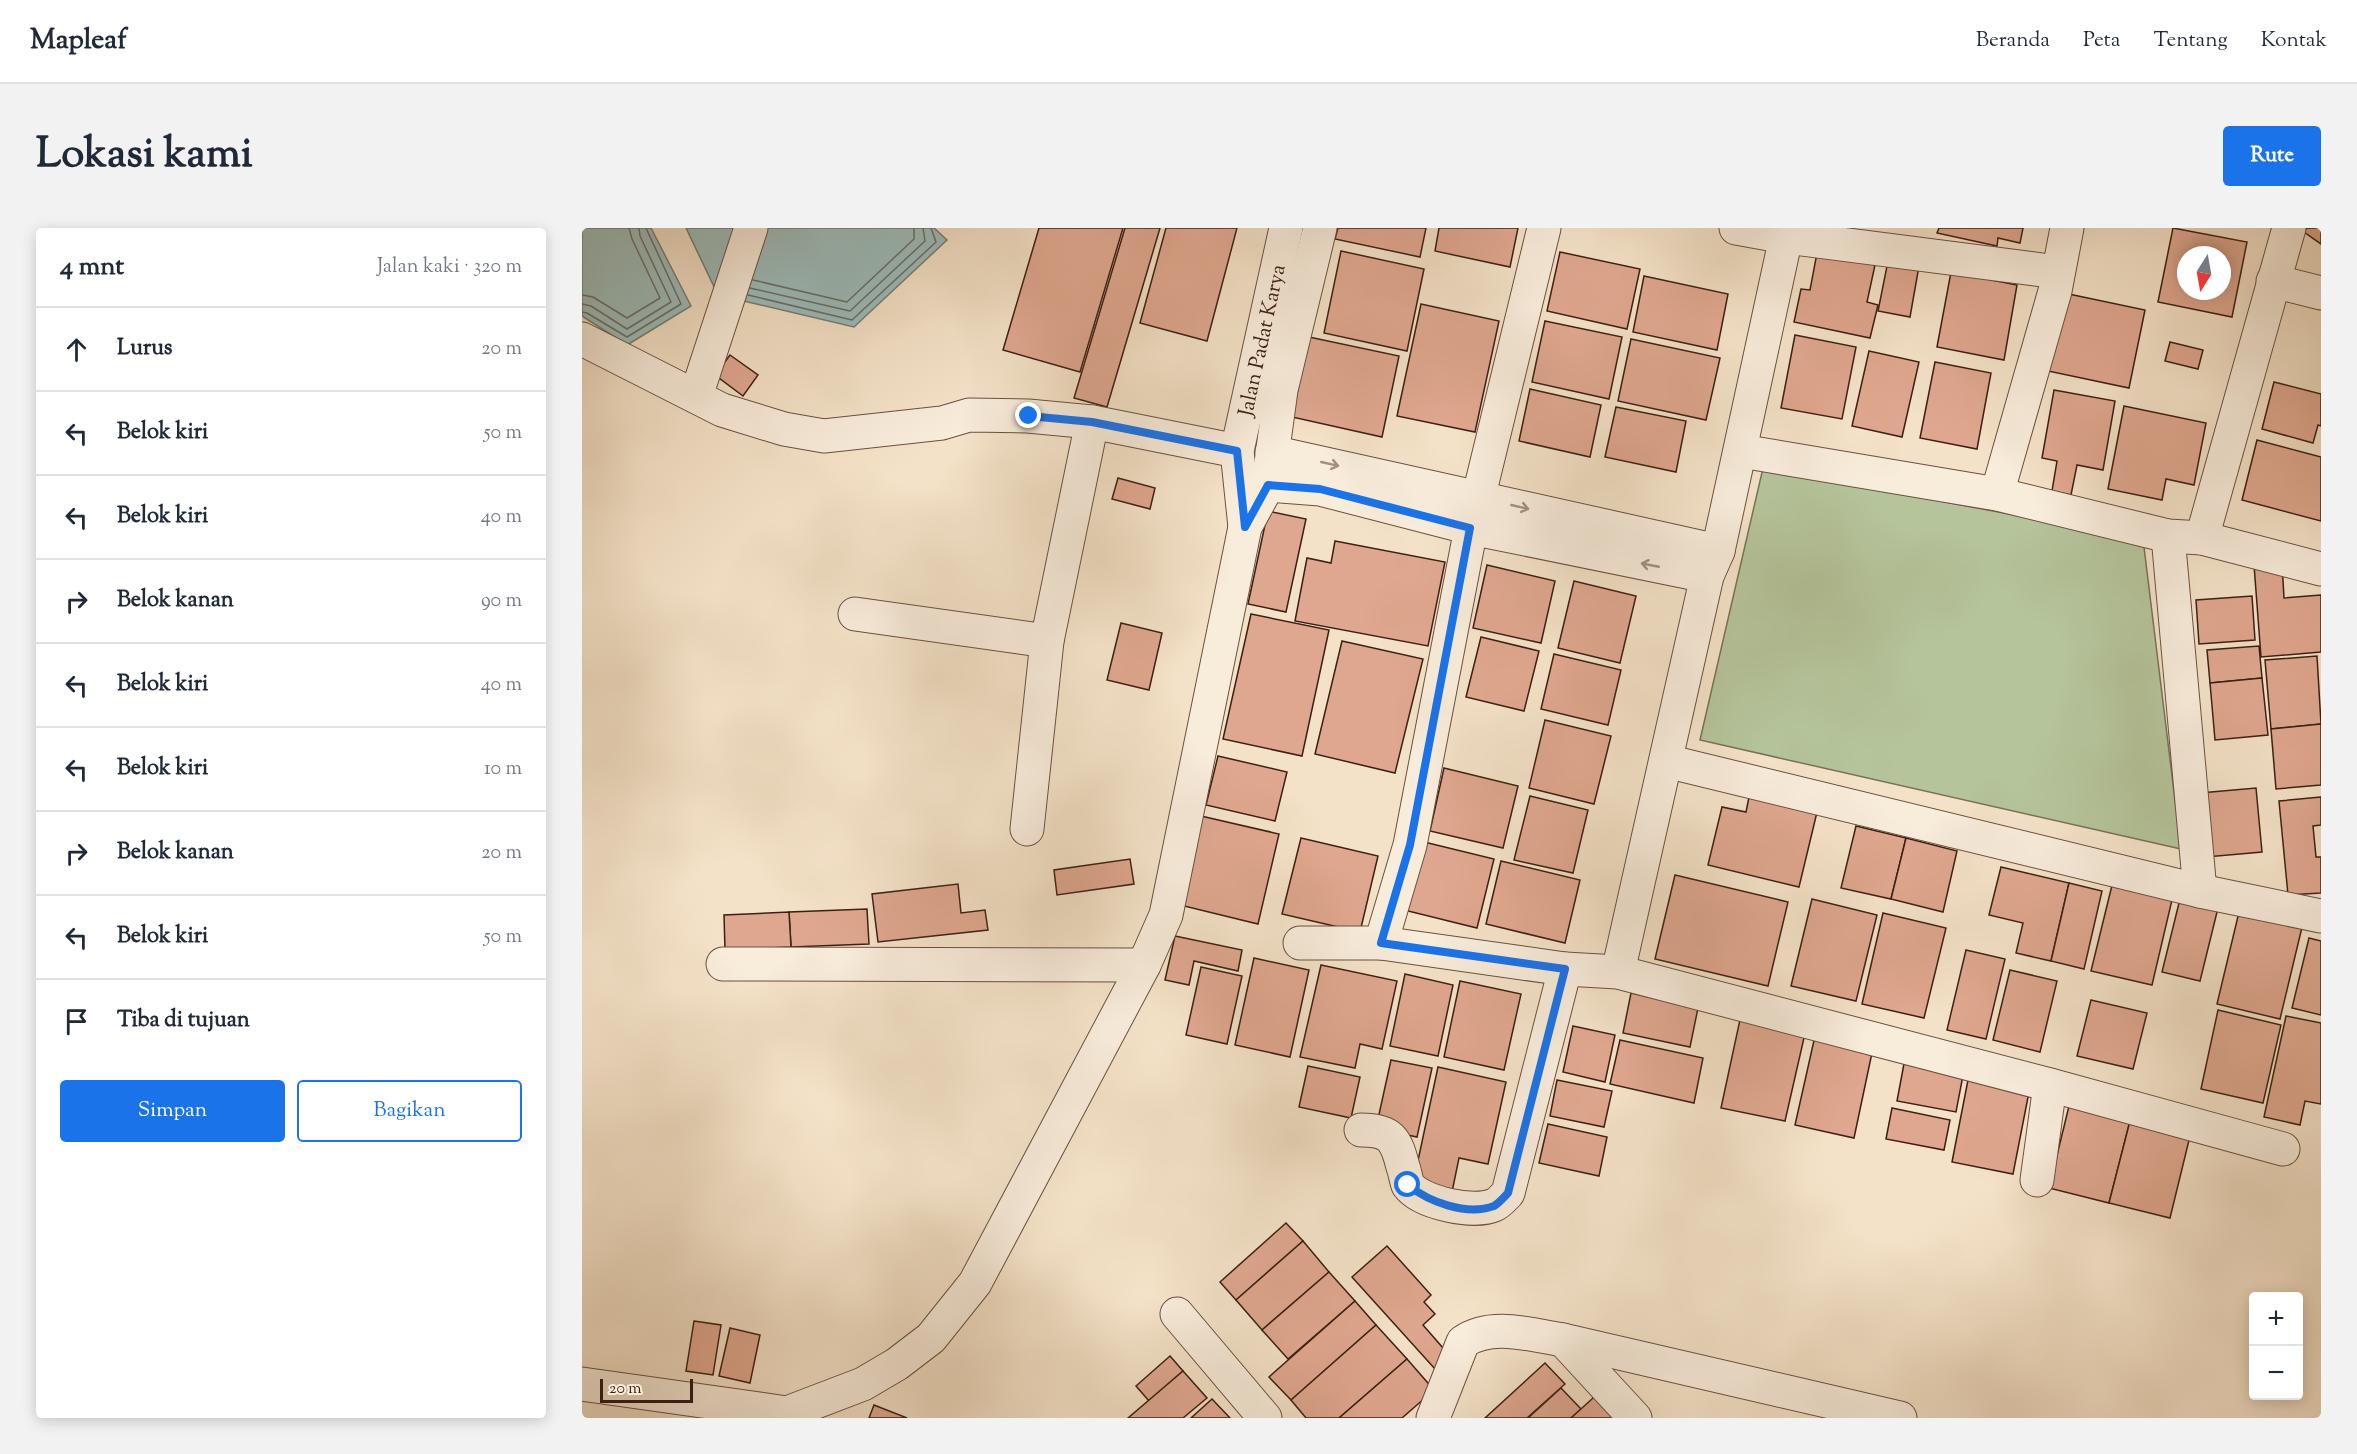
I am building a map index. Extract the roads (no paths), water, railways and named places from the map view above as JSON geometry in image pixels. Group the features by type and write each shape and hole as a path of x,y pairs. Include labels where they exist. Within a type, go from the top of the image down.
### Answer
{"street":[{"path":"696,396 751,228"},
{"name":"Jalan Padat Karya","path":"1245,527 1237,451 1286,228"},
{"path":"582,1384 784,1415 863,1384 897,1364 931,1338 975,1283 1144,966 1166,915 1245,527 1268,485 1281,390 1320,228"},
{"path":"1381,943 1410,845 1475,513 1544,228"},
{"path":"1737,228 1786,237 2058,272"},
{"path":"1997,494 2055,291 2067,228"},
{"path":"2202,538 2289,228"},
{"path":"1618,972 1741,451 1786,237"},
{"path":"2273,281 2321,293"},
{"path":"582,339 722,410 784,429 824,436 942,423 969,415 1029,416 1092,422 1237,451"},
{"path":"1027,829 1047,640 1092,422"},
{"path":"1741,451 1997,494 2168,536 2202,538 2321,569"},
{"path":"1272,452 1475,513"},
{"path":"1268,485 1320,489 1475,513 1713,564"},
{"path":"2168,536 2200,891"},
{"path":"855,614 1047,640"},
{"path":"1666,761 2200,891 2321,916"},
{"path":"1300,943 1381,943 1565,969 1618,972 2050,1085 2283,1149"},
{"path":"723,964 1144,966"},
{"path":"1361,1130 1385,1133 1393,1139 1399,1150 1408,1185 1419,1193 1458,1208 1478,1209 1496,1205 1508,1193 1565,969"},
{"path":"2037,1180 2050,1085"},
{"path":"1177,1314 1265,1418"},
{"path":"1433,1418 1463,1342 1482,1332 1510,1331 1563,1340 1900,1418"},
{"path":"1563,1340 1635,1418"}],"water":[{"path":"582,228 651,228 691,306 627,345 582,316"},
{"path":"686,228 934,228 947,240 854,327 718,295"}]}
